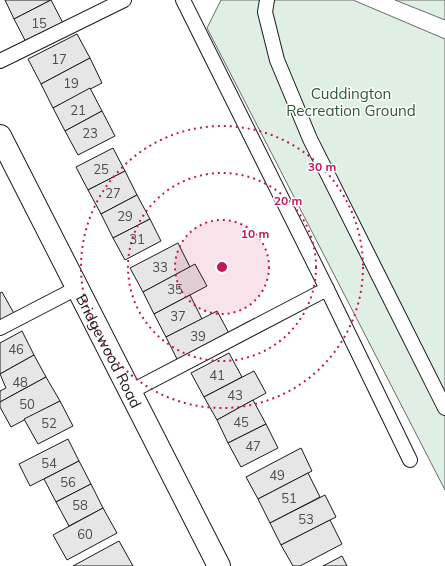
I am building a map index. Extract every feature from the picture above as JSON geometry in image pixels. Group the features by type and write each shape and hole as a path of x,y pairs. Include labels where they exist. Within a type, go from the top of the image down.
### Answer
{"street":[{"name":"Bridgewood Road","path":"0,136 219,566"}],"lane":[{"path":"0,61 124,0"},
{"path":"183,0 327,289 410,460"},
{"path":"267,0 265,12 278,60 310,140 445,408"},
{"path":"0,328 77,288"},
{"path":"130,392 327,289"}],"green space":[{"name":"Cuddington Recreation Ground","path":"221,0 353,0 445,39 445,490 207,28"},
{"path":"395,0 445,0 445,20"}],"building":[{"path":"5,0 51,0 14,19"},
{"path":"51,0 65,27 28,46 14,19"},
{"path":"77,34 90,58 41,84 28,59"},
{"path":"90,58 102,83 53,108 41,84"},
{"path":"90,88 102,111 65,131 53,108"},
{"path":"102,111 115,136 78,155 65,131"},
{"path":"113,148 125,171 88,190 76,167"},
{"path":"125,171 137,195 101,214 88,190"},
{"path":"137,195 150,219 113,238 101,214"},
{"path":"150,219 161,241 125,260 113,238"},
{"path":"178,243 190,267 143,292 130,268"},
{"path":"195,264 207,286 154,314 143,292"},
{"path":"2,292 16,317 0,325 0,293"},
{"path":"190,295 202,319 166,337 154,314"},
{"path":"217,311 230,335 178,361 166,337"},
{"path":"22,331 34,355 0,374 0,343"},
{"path":"229,353 242,377 204,397 191,373"},
{"path":"34,355 46,377 0,402 0,391 6,388 0,374"},
{"path":"254,371 266,393 217,420 204,397"},
{"path":"46,377 60,401 11,427 0,407 0,402"},
{"path":"253,400 266,424 228,443 217,420"},
{"path":"60,401 73,426 38,444 24,419"},
{"path":"266,424 278,448 241,467 228,443"},
{"path":"68,439 79,461 30,486 19,464"},
{"path":"301,448 312,471 258,499 246,477"},
{"path":"79,461 91,484 56,502 44,479"},
{"path":"308,473 320,497 270,523 258,499"},
{"path":"91,484 103,508 69,526 56,502"},
{"path":"325,495 336,517 281,545 270,523"},
{"path":"103,508 117,533 67,560 53,535"},
{"path":"330,520 342,544 300,566 293,566 281,545"},
{"path":"119,541 133,566 73,566"},
{"path":"342,556 347,566 323,566"}]}
